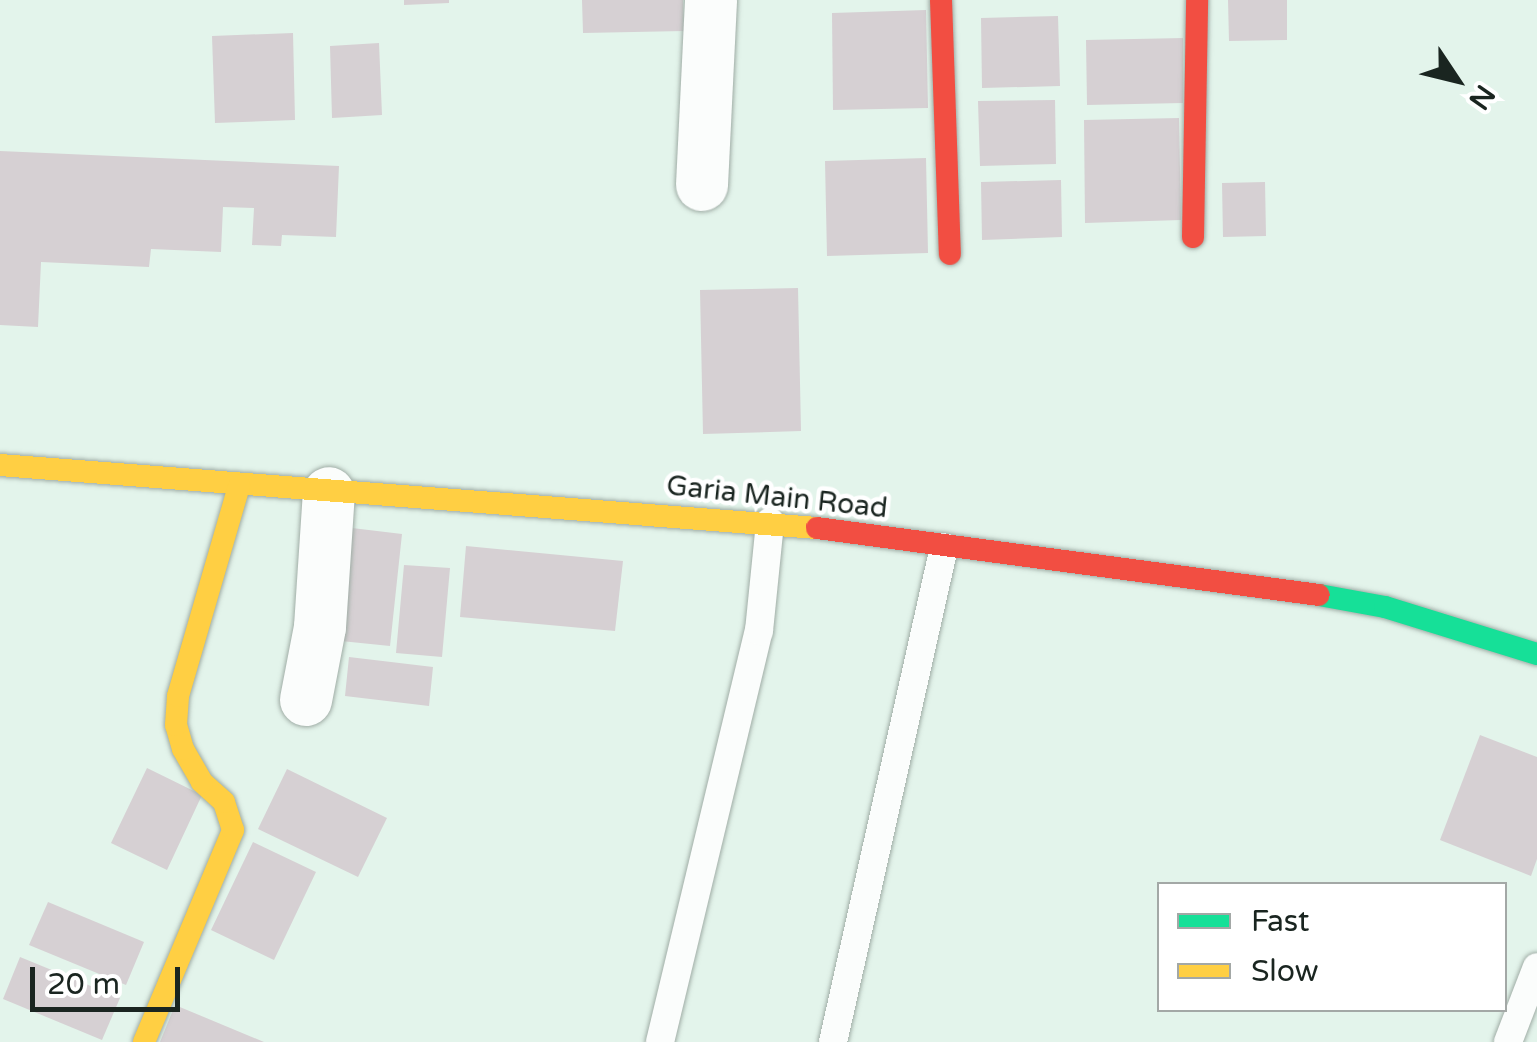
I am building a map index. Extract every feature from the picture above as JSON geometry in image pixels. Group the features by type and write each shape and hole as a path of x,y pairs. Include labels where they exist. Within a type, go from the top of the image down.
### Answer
{"main road":[{"path":"942,0 950,254"},
{"path":"1193,237 1197,0"},
{"name":"Garia Main Road","path":"0,465 329,493 770,522 1295,590 1385,607 1537,654"},
{"path":"144,1042 233,830 224,802 202,782 183,749 176,726 178,696 239,486"}],"street":[{"path":"702,185 711,0"},
{"path":"306,700 320,627 329,493"}],"lane":[{"path":"660,1042 759,632 770,522"},
{"path":"832,1042 944,547"},
{"path":"1508,1042 1537,967"}],"building":[{"path":"404,0 449,0 449,3 404,5"},
{"path":"582,0 683,0 684,31 583,33"},
{"path":"1228,0 1287,0 1287,40 1229,41"},
{"path":"926,10 928,108 833,110 832,13"},
{"path":"1058,16 1060,86 982,88 981,18"},
{"path":"293,33 295,120 215,123 212,36"},
{"path":"1183,38 1183,103 1087,105 1086,40"},
{"path":"379,43 382,115 332,118 330,46"},
{"path":"1055,100 1056,164 980,166 978,101"},
{"path":"1179,118 1181,220 1085,223 1084,120"},
{"path":"0,151 339,166 336,237 282,235 281,246 252,245 254,208 223,207 221,252 151,249 149,267 41,262 38,327 0,325"},
{"path":"926,158 928,253 827,256 825,161"},
{"path":"1061,180 1062,237 982,240 981,182"},
{"path":"1265,182 1266,236 1223,237 1222,183"},
{"path":"798,288 801,431 703,434 700,290"},
{"path":"352,528 402,534 390,646 341,641"},
{"path":"466,546 623,561 615,631 460,617"},
{"path":"404,565 450,568 442,657 396,653"},
{"path":"349,657 433,667 429,706 345,696"},
{"path":"1480,735 1537,757 1537,859 1531,876 1440,840"},
{"path":"147,768 202,795 167,870 111,843"},
{"path":"287,769 387,818 358,877 258,829"},
{"path":"253,842 316,872 274,960 211,930"},
{"path":"48,902 144,942 126,985 29,945"},
{"path":"20,957 120,998 102,1040 3,999"},
{"path":"175,1005 264,1042 160,1042"}],"traffic: fast":[{"path":"1319,595 1385,607 1537,654"}],"traffic: slow":[{"path":"0,465 817,528"},
{"path":"144,1042 233,830 224,802 202,782 183,749 176,725 178,696 239,486"}],"traffic: jam":[{"path":"941,0 950,254"},
{"path":"1193,237 1197,0"},
{"path":"817,528 1319,595"}]}
